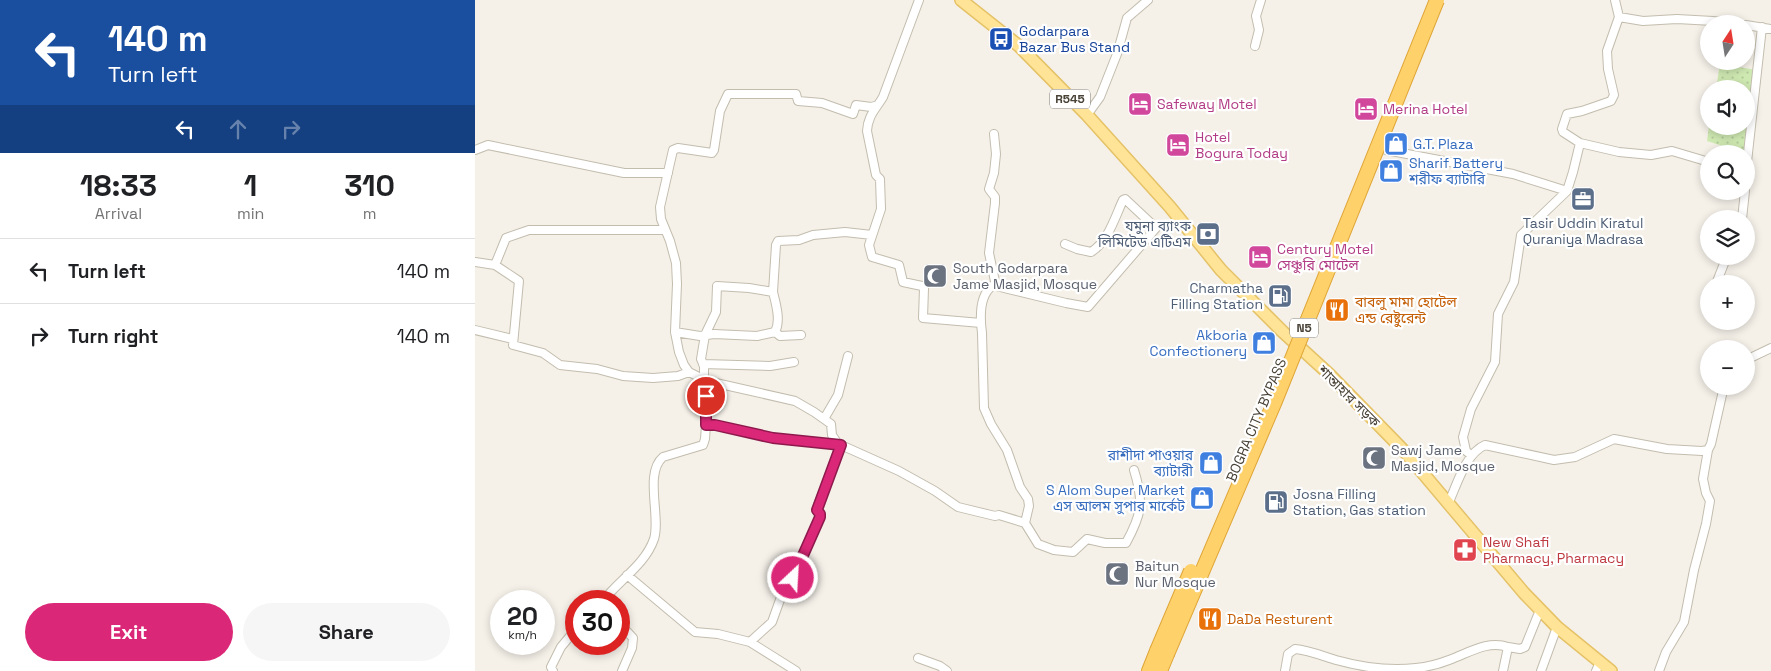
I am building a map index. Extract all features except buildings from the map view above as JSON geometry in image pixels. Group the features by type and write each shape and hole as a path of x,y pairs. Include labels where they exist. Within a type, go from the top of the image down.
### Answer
{"highway":[{"name":"BOGRA CITY BYPASS","path":"1159,671 1162,652 1386,106 1427,0"},
{"name":"BOGRA CITY BYPASS","path":"1149,671 1162,652 1275,400 1437,0"}],"main road":[{"name":"R545","path":"961,0 1019,46 1087,115"},
{"name":"শান্তাহার সড়ক","path":"1087,115 1170,207 1221,270 1283,332 1329,374 1405,452 1524,594 1598,666 1611,671"}],"street":[{"path":"919,0 883,97 875,106 868,124 867,130 875,175 880,178 882,204 869,245 873,257 899,265 903,282 924,288 923,318 981,323"},
{"path":"1087,115 1100,97 1117,54 1127,18 1148,0"},
{"path":"1255,46 1259,30 1256,16 1261,0"},
{"path":"1615,0 1619,17 1607,51 1608,69 1614,95 1611,101 1583,111 1567,114 1562,129 1563,132 1580,143 1619,152 1651,155 1672,151 1700,159"},
{"path":"1619,17 1643,21 1677,19 1700,20"},
{"path":"1755,26 1771,29"},
{"path":"1749,145 1762,27"},
{"path":"839,445 832,434 831,424 795,401 705,380 689,372 679,352 675,332 676,263 671,240 665,230 660,208 673,150 678,148 712,153 720,111 728,94 796,94 798,101 822,103 853,114 856,104 875,106"},
{"path":"994,134 996,154 994,173 989,189 995,196 995,203 989,253 996,286"},
{"path":"1471,455 1466,451 1463,437 1471,409 1495,362 1499,314 1514,282 1521,235 1567,191 1580,143"},
{"path":"475,150 488,145 623,173 668,174"},
{"path":"1387,150 1513,174 1567,191"},
{"path":"1025,523 1029,506 1028,500 1020,487 1007,450 991,424 984,408 981,323 983,295 992,286 996,286 1066,303 1088,306 1156,228 1125,199 1097,248 1091,252 1065,244"},
{"path":"495,265 506,238 529,230 665,230"},
{"path":"775,332 777,314 773,292 776,245 778,242 799,240 813,235 845,232 872,235"},
{"path":"475,262 495,265 519,281 513,345 543,353 560,364 597,369 623,376 646,378 678,376 689,372"},
{"path":"611,590 642,560 654,539 656,524 654,476 659,460 663,457 703,445 706,425 705,380 701,359 705,335 716,312 717,286 773,292"},
{"path":"475,330 513,339"},
{"path":"675,332 700,336 757,336 775,332 781,336 801,335"},
{"path":"1755,356 1771,348"},
{"path":"824,418 838,395 848,356"},
{"path":"703,364 770,366 794,362"},
{"path":"1659,671 1666,652 1684,622 1710,501 1703,479 1707,450 1711,444 1722,395"},
{"path":"706,425 715,425 773,438 839,445 899,471 935,491 958,507 1025,523 1038,544 1054,550 1073,552 1087,539 1105,543 1126,543 1137,523 1140,507 1140,489 1134,470"},
{"path":"1448,504 1471,455 1485,445 1553,460 1575,457 1614,439 1667,449 1707,450"},
{"path":"750,642 772,622 781,597 793,578 808,546 820,517 817,510 839,445"},
{"path":"627,575 695,632 718,634 750,642 796,671"},
{"path":"1285,671 1288,654 1295,649 1364,667 1404,669 1447,661 1489,645 1501,645 1520,649 1525,647 1540,610"},
{"path":"1541,671 1557,626"},
{"path":"630,635 633,638 630,653"},
{"path":"553,671 551,667 565,642"},
{"path":"1503,671 1508,647"},
{"path":"622,671 629,655"},
{"path":"918,658 940,666 947,671"}],"green space":[{"path":"1719,70 1757,70 1755,87 1755,80 1717,80"},
{"path":"1708,135 1749,135 1748,145 1719,145 1707,141"}],"place":[{"name":"Godarpara Bazar Bus Stand","path":"1001,39"},
{"name":"Safeway Motel","path":"1140,104"},
{"name":"Merina Hotel","path":"1366,109"},
{"name":"G.T. Plaza","path":"1396,144"},
{"name":"Hotel Bogura Today","path":"1178,145"},
{"name":"Sharif Battery শরীফ ব্যাটারি","path":"1391,171"},
{"name":"Tasir Uddin Kiratul Quraniya Madrasa","path":"1583,199"},
{"name":"যমুনা ব্যাংক লিমিটেড এটিএম","path":"1208,234"},
{"name":"Century Motel সেঞ্চুরি মোটেল","path":"1260,257"},
{"name":"South Godarpara Jame Masjid, Mosque","path":"935,276"},
{"name":"Charmatha Filling Station","path":"1280,296"},
{"name":"বাবলু মামা হোটেল এন্ড রেষ্টুরেন্ট","path":"1337,310"},
{"name":"Akboria Confectionery","path":"1264,343"},
{"name":"Sawj Jame Masjid, Mosque","path":"1374,458"},
{"name":"রাশীদা পাওয়ার ব্যাটারী","path":"1211,463"},
{"name":"S Alom Super Market এস আলম সুপার মার্কেট","path":"1202,498"},
{"name":"Josna Filling Station, Gas station","path":"1276,502"},
{"name":"New Shafi Pharmacy, Pharmacy","path":"1465,550"},
{"name":"Baitun Nur Mosque","path":"1117,574"},
{"name":"DaDa Resturent","path":"1210,619"}],"route":[{"path":"706,396 706,425 715,425 773,438 841,445 817,510 820,517 793,578"}]}
